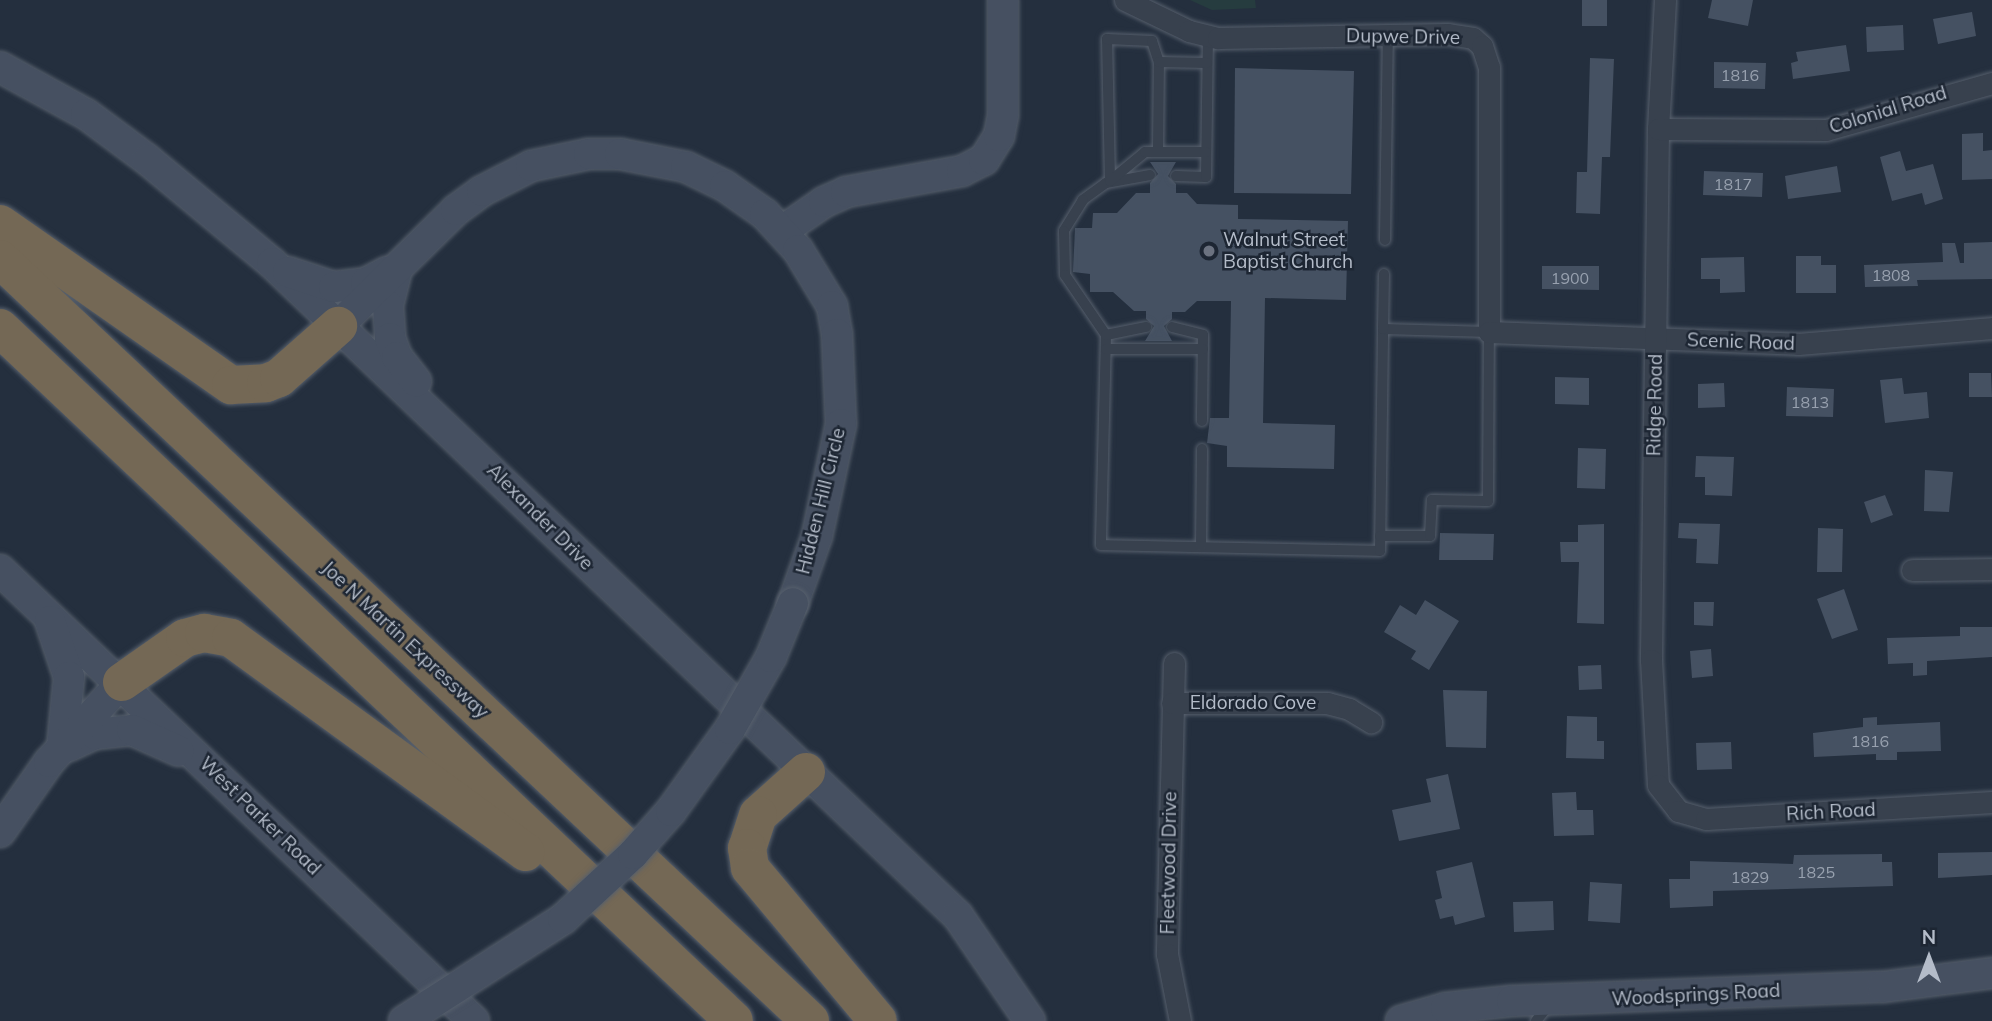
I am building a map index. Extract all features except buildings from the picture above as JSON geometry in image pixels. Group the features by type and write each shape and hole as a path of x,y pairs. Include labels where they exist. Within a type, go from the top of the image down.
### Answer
{"highway":[{"path":"0,224 231,385 266,383 279,378 338,326"},
{"name":"Joe N Martin Expressway","path":"0,259 810,1021"},
{"path":"0,328 734,1021"},
{"path":"122,682 185,638 204,633 231,638 653,945"},
{"path":"806,772 758,815 747,848 750,868 878,1021"}],"street":[{"path":"782,231 816,206 846,192 962,171 984,160 999,136 1003,116 1003,0"},
{"name":"Dupwe Drive","path":"1125,0 1208,36 1388,35 1473,38 1482,46 1489,67 1489,332"},
{"name":"Ridge Road","path":"1665,0 1658,129 1651,660 1656,778 1673,805"},
{"name":"Alexander Drive","path":"0,67 96,122 272,264 489,467 958,916 1030,1021"},
{"name":"Colonial Road","path":"1658,129 1826,130 1992,83"},
{"name":"Hidden Hill Circle","path":"338,326 426,235 482,191 531,166 589,154 653,159 694,171 752,204 782,231 813,270 832,306 842,389 832,475 817,536 771,657 730,729 671,811 633,854 563,919 404,1021"},
{"path":"272,264 303,279 334,288 366,283 397,268"},
{"path":"397,268 388,324 397,357 489,467"},
{"name":"Scenic Road","path":"1489,332 1798,344 1992,328"},
{"path":"1912,570 1992,569"},
{"name":"West Parker Road","path":"0,570 122,682 474,1021"},
{"path":"45,611 69,677 62,748"},
{"name":"Fleetwood Drive","path":"1174,663 1167,954 1180,1021"},
{"path":"0,832 8,814 62,748 122,682"},
{"name":"Eldorado Cove","path":"1172,703 1327,703 1360,714 1371,722"},
{"path":"62,748 95,734 132,730 159,738 213,771"},
{"name":"Rich Road","path":"1673,805 1684,814 1706,819 1992,802"},
{"name":"Woodsprings Road","path":"1401,1021 1447,1008 1514,1006 1544,1011 1883,987 1992,973"}],"lane":[{"path":"1385,240 1388,35"},
{"path":"1176,176 1206,177 1208,36"},
{"path":"1110,181 1107,39 1152,41 1159,62 1158,151"},
{"path":"1159,62 1207,64"},
{"path":"1206,152 1145,152 1083,200 1064,232 1065,275 1106,335 1101,545 1380,551 1384,274"},
{"path":"1110,181 1150,176"},
{"path":"1106,335 1146,327"},
{"path":"1172,327 1203,335 1202,421"},
{"path":"1380,536 1430,536 1432,500 1488,501 1489,332 1383,329"},
{"path":"1106,349 1203,349"},
{"path":"1200,547 1202,449"}],"green space":[{"path":"1190,0 1255,0 1256,8 1212,10"}],"place":[{"name":"Walnut Street Baptist Church","path":"1209,251"}]}
